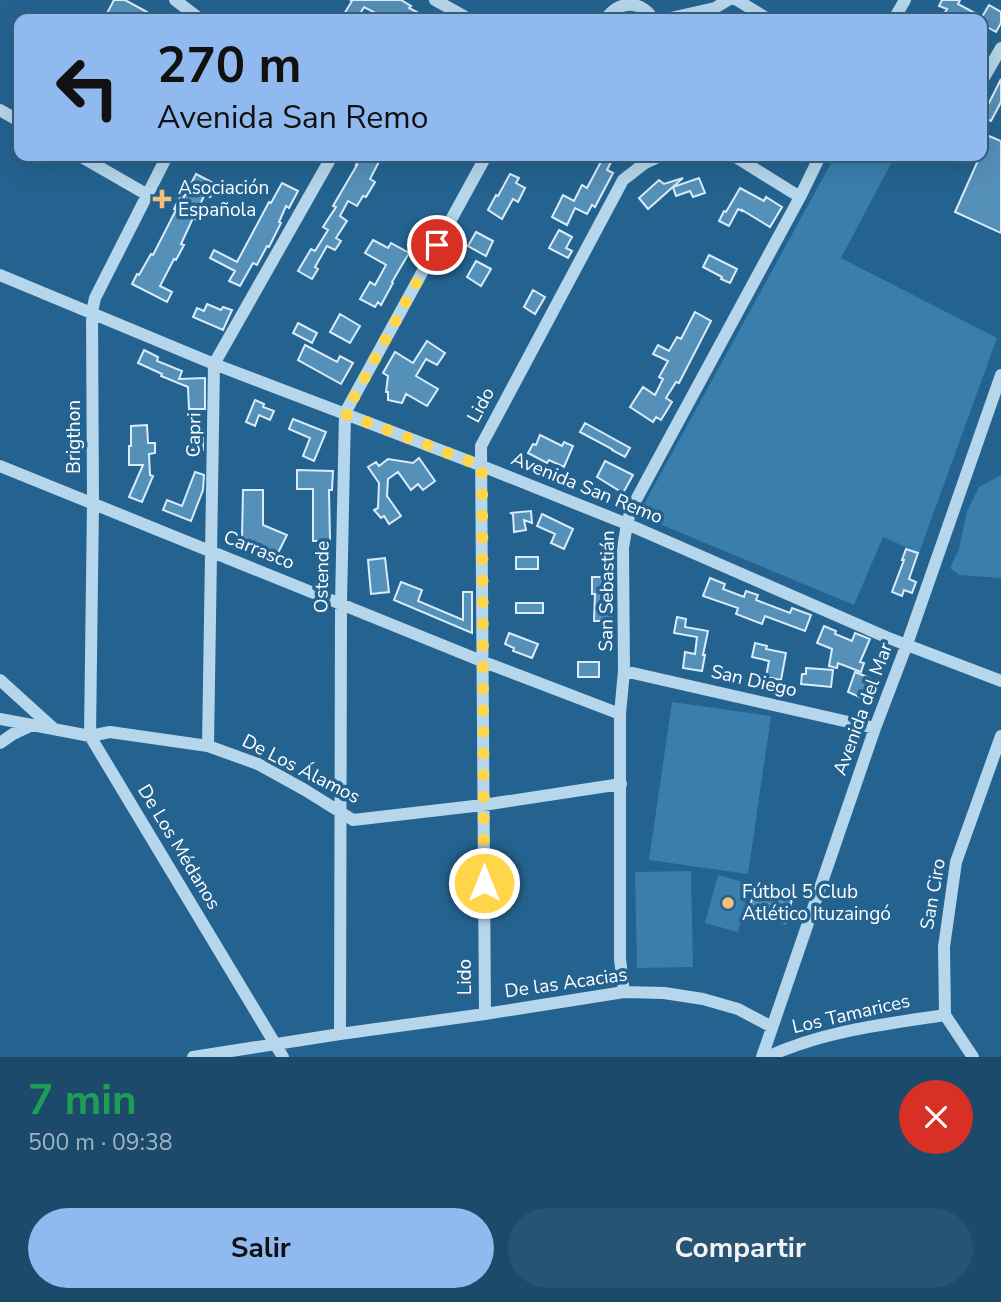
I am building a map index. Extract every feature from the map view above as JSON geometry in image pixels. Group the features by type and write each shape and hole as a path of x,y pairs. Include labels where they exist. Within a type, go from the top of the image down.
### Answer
{"street":[{"path":"175,0 193,14"},
{"path":"435,0 460,14"},
{"path":"688,14 715,8 728,0"},
{"path":"737,0 760,14"},
{"path":"609,14 623,2 639,6 649,14"},
{"path":"987,72 1001,48"},
{"path":"88,161 146,194"},
{"name":"Brigthon","path":"90,736 92,312 95,298 164,161"},
{"name":"Capri","path":"208,746 214,364 329,161"},
{"name":"Ostende","path":"340,1034 341,603 345,414 483,161"},
{"name":"Lido","path":"485,1014 481,446 623,180 649,161"},
{"path":"742,161 800,197"},
{"name":"San Sebastián","path":"624,992 621,959 620,714 624,671 623,548 627,524 631,509 818,161"},
{"name":"Avenida San Remo","path":"0,275 214,364 627,524 907,644 1001,681"},
{"name":"Avenida del Mar","path":"764,1057 875,728 1001,375"},
{"name":"Carrasco","path":"0,466 484,662 620,714"},
{"name":"San Diego","path":"624,671 875,728"},
{"path":"0,680 55,729"},
{"path":"0,719 90,736"},
{"path":"0,743 32,725"},
{"name":"De Los Álamos","path":"90,736 110,732 208,746 258,764 353,820 621,784"},
{"name":"De Los Médanos","path":"90,736 283,1057"},
{"name":"San Ciro","path":"945,1015 944,947 956,862 1001,736"},
{"name":"De las Acacias","path":"193,1057 624,992 664,993 703,999 738,1009 772,1027"},
{"path":"945,1015 973,1057"},
{"name":"Los Tamarices","path":"764,1057 831,1034 945,1015"}],"shaded area":[{"path":"832,161 892,161 841,258 997,338 919,553 883,537 854,605 638,515"},
{"path":"1001,475 1001,578 959,575 950,568 959,549 967,511 979,487"},
{"path":"672,702 771,716 748,874 649,860"},
{"path":"691,871 693,967 637,968 635,872"},
{"name":"Fútbol 5 Club Atlético Ituzaingó","path":"718,875 750,884 738,932 705,923"}],"building":[{"path":"114,0 125,0 147,12 146,14 107,14"},
{"path":"350,0 401,0 420,14 377,14 364,7 360,14 344,14 352,1"},
{"path":"942,0 960,0 958,4 976,14 944,14 947,9 939,6"},
{"path":"989,5 1001,12 1001,23 996,32 987,27 987,14 984,14"},
{"path":"1001,79 1001,102 991,121 987,119 987,107"},
{"path":"989,136 1001,141 1001,233 955,212 978,161 987,161"},
{"path":"358,161 379,161 370,179 375,182 357,206 348,201 340,216 347,221 336,238 341,241 335,250 327,246 315,267 318,269 312,279 298,271 311,249 315,251 328,230 323,227"},
{"path":"601,161 612,161 607,170 613,173 595,207 592,205 587,214 575,208 567,225 552,217 563,195 574,201 582,185 587,188"},
{"path":"196,174 217,185 210,197 205,194 197,211 200,212 197,220 193,218 181,244 184,245 160,286 172,292 167,302 132,284 151,254 153,255 181,195 184,197"},
{"path":"510,174 519,178 516,183 525,188 518,202 513,199 502,219 488,210"},
{"path":"683,178 648,209 639,198 659,180 664,184"},
{"path":"699,178 705,193 693,197 690,191 676,196 673,187"},
{"path":"282,183 298,191 289,208 286,206 269,247 267,246 257,265 253,263 240,286 229,281 235,271 210,258 214,250 237,262"},
{"path":"740,188 764,201 766,197 782,207 770,227 738,209 729,226 719,221"},
{"path":"559,230 572,237 566,248 572,251 568,258 549,248"},
{"path":"476,232 493,241 486,256 468,246"},
{"path":"373,240 388,248 391,243 409,253 381,305 378,302 375,307 360,299 370,282 375,285 386,265 365,253"},
{"path":"709,255 737,269 730,283 703,267"},
{"path":"476,261 491,269 481,286 467,277"},
{"path":"533,290 545,297 535,314 524,307"},
{"path":"207,304 221,310 223,307 232,310 223,330 193,317 197,308 204,311"},
{"path":"695,312 711,321 679,383 676,382 666,398 672,402 661,420 656,417 653,422 630,407 643,387 655,395 663,379 659,377 668,361 653,354 658,345 669,351 677,337 681,339"},
{"path":"340,314 360,326 350,343 330,332"},
{"path":"298,323 317,333 312,343 293,333"},
{"path":"427,341 445,353 437,365 426,359 416,376 438,389 427,406 406,394 402,403 388,400 388,376 383,373 395,352 413,363"},
{"path":"305,345 337,362 340,356 353,363 341,384 298,360"},
{"path":"144,350 158,357 157,361 182,371 179,379 205,378 205,409 189,409 188,387 138,363"},
{"path":"255,400 274,411 270,420 259,415 255,426 246,422"},
{"path":"293,419 326,432 314,461 303,456 310,438 289,429"},
{"path":"585,423 630,448 625,457 580,432"},
{"path":"147,425 148,443 155,443 155,453 149,454 150,475 153,476 142,502 129,497 143,465 129,465 129,446 131,426"},
{"path":"189,429 203,429 203,450 189,450"},
{"path":"540,435 562,446 564,442 573,446 564,467 549,460 547,463 528,453 533,444 536,445"},
{"path":"419,458 435,481 423,490 418,484 411,490 398,472 388,479 387,496 401,516 389,524 384,516 381,518 374,510 378,508 379,483 368,467 376,462 379,466 388,459 413,463"},
{"path":"605,461 633,475 623,493 597,477"},
{"path":"297,470 333,471 332,490 329,490 330,541 313,541 313,489 297,489"},
{"path":"195,472 204,475 203,490 191,521 163,510 167,500 182,506"},
{"path":"243,490 263,490 263,525 287,535 278,553 242,537"},
{"path":"531,511 532,523 524,520 526,530 514,532 513,514 510,513"},
{"path":"542,514 573,529 564,549 551,543 555,534 537,526"},
{"path":"906,549 918,553 909,579 916,582 912,593 904,590 902,596 892,592"},
{"path":"516,557 538,557 538,569 516,569"},
{"path":"385,558 389,592 371,594 368,560"},
{"path":"592,577 608,577 608,597 612,597 611,621 594,621 595,594 592,594"},
{"path":"710,578 725,584 723,589 744,597 746,591 758,595 756,600 790,613 792,608 811,615 805,631 765,616 762,624 736,614 738,608 703,596"},
{"path":"401,582 422,590 418,601 463,620 463,592 472,592 472,633 394,600"},
{"path":"516,603 543,603 543,613 516,613"},
{"path":"677,617 686,619 685,627 708,631 702,671 683,668 685,652 695,654 697,637 674,633"},
{"path":"824,626 852,641 855,633 870,639 860,662 864,663 861,672 838,663 837,668 829,666 832,649 817,643"},
{"path":"509,633 538,644 532,658 513,651 514,648 505,644"},
{"path":"755,643 767,646 766,649 786,653 781,680 766,677 769,661 752,657"},
{"path":"578,662 599,662 599,677 578,677"},
{"path":"806,668 833,670 831,687 801,684"},
{"path":"855,672 870,678 862,698 848,692"},
{"path":"756,888 792,900 785,923 748,911"}],"place":[{"name":"Asociación Española","path":"162,199"},
{"name":"Fútbol 5 Club Atlético Ituzaingó","path":"728,903"}],"route":[{"path":"437,245 345,414 482,466 484,883"}]}
